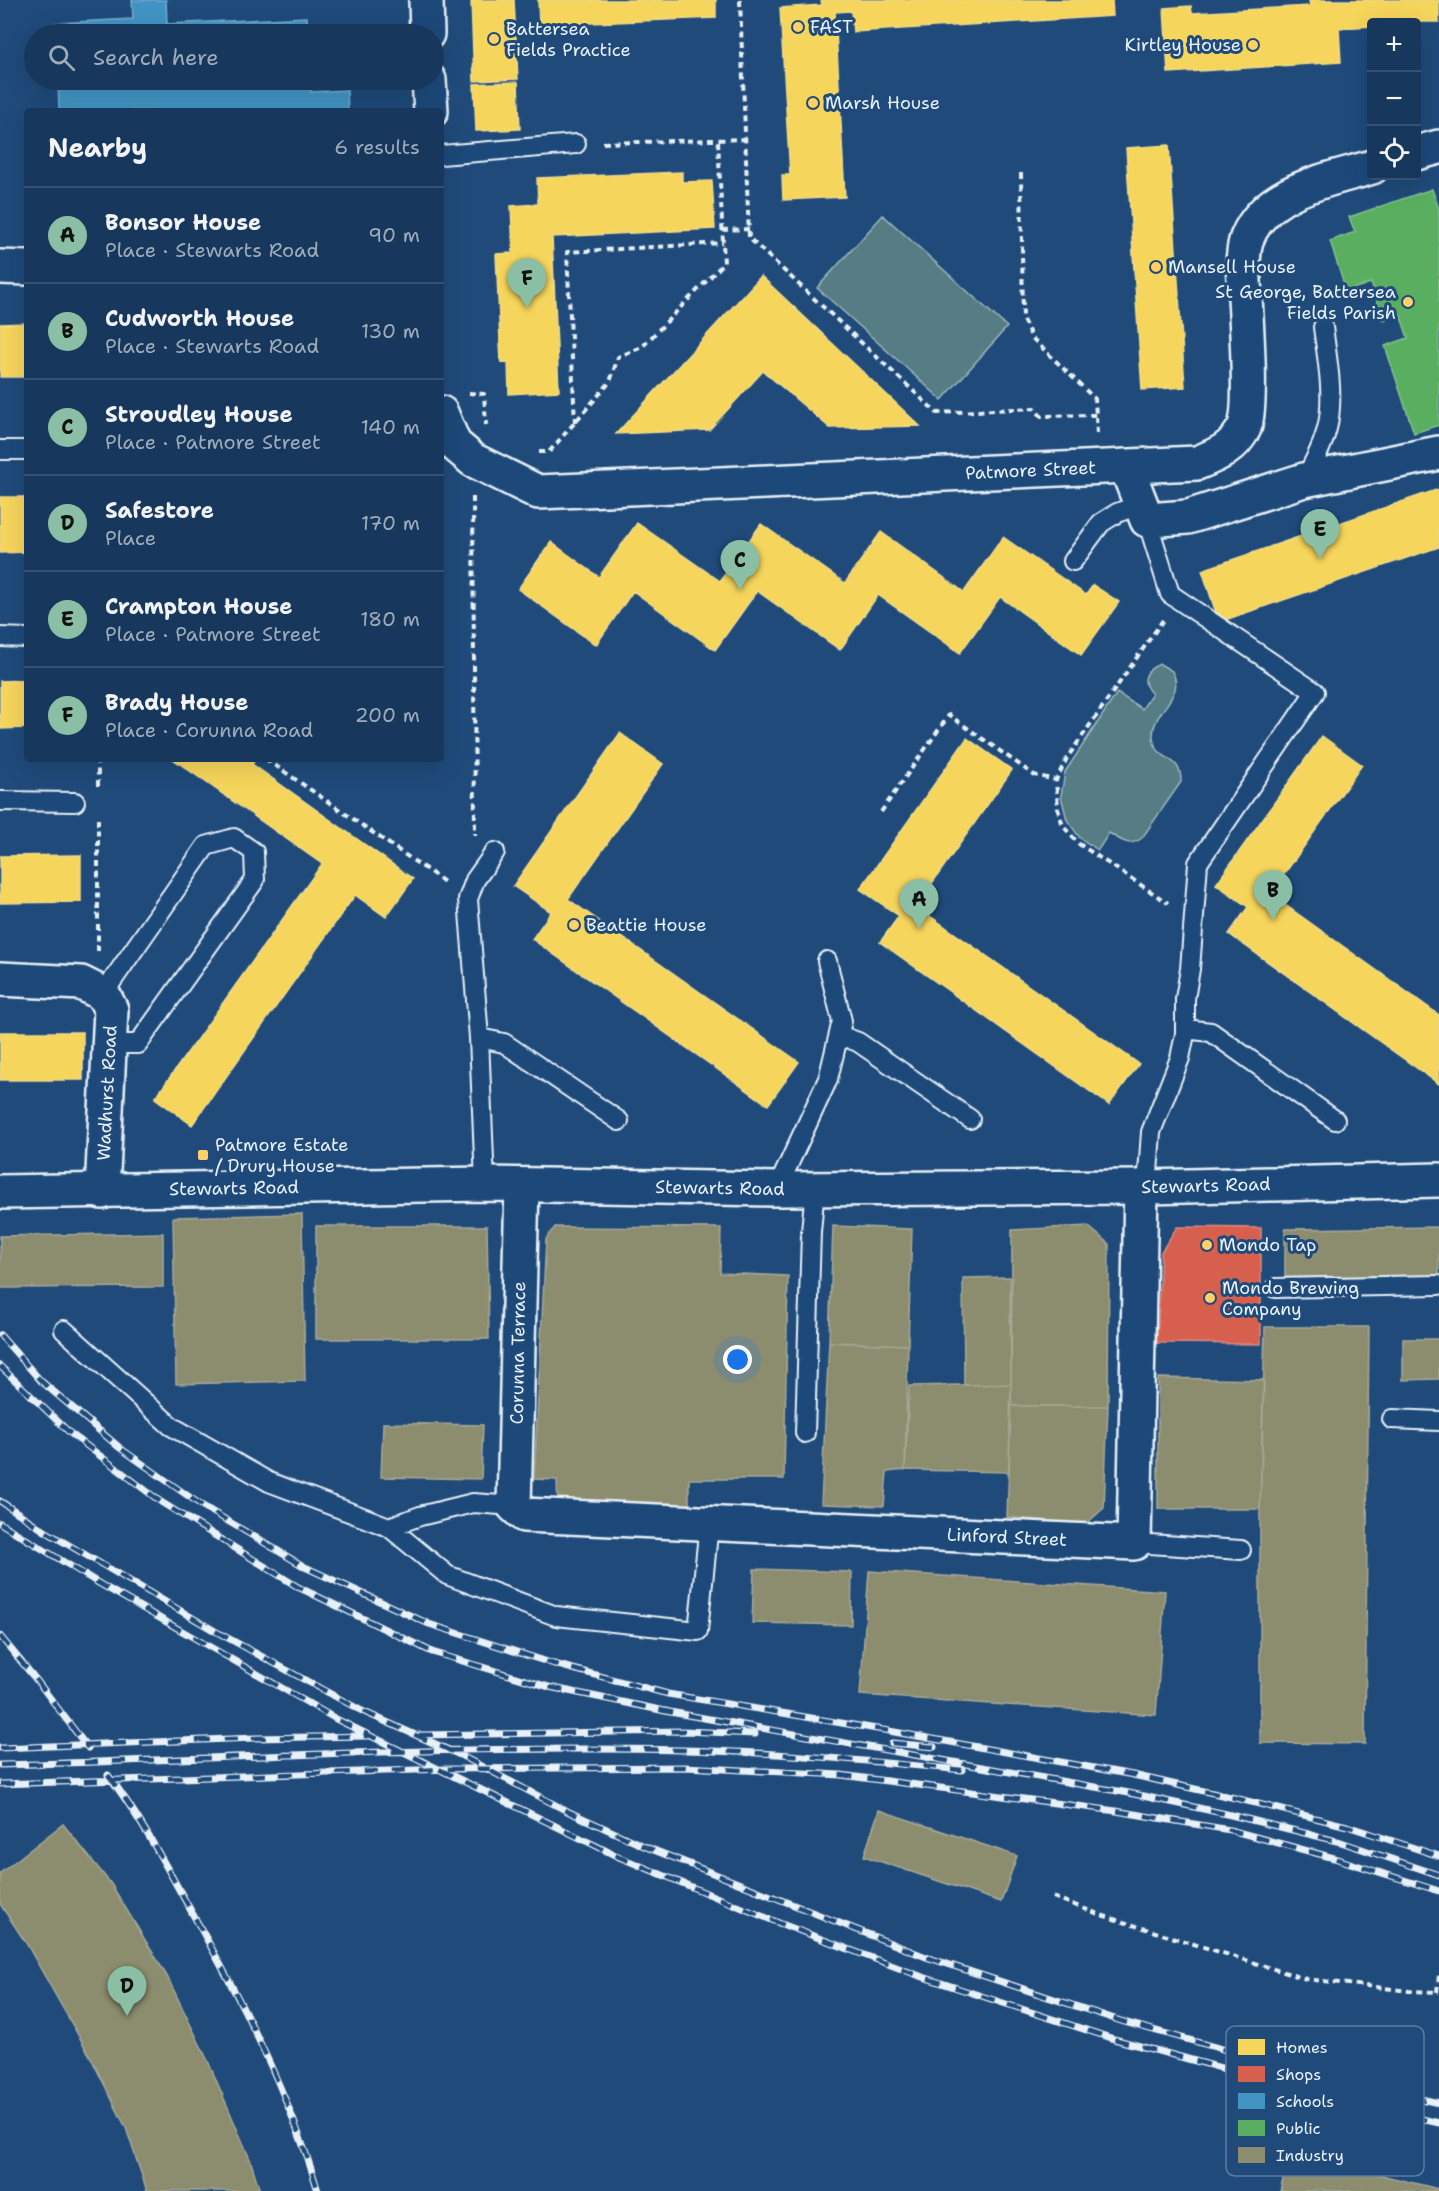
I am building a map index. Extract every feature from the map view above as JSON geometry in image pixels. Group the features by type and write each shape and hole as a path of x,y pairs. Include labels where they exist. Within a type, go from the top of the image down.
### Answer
{"street":[{"path":"426,0 427,24"},
{"path":"430,90 431,108"},
{"path":"1421,152 1439,147"},
{"name":"Patmore Street","path":"452,403 454,444 480,446 538,492 1197,463 1225,452 1245,427 1248,398 1243,261 1246,239 1271,204 1294,191 1367,168"},
{"path":"0,267 24,268"},
{"path":"1111,466 1144,512 1188,517 1304,480 1439,453"},
{"path":"0,979 68,981 96,990"},
{"name":"Wadhurst Road","path":"96,990 111,1010 102,1192"},
{"name":"Stewarts Road","path":"0,1192 485,1184 777,1189 1144,1187 1439,1180"},
{"name":"Corunna Terrace","path":"519,1511 522,1185"},
{"path":"1134,1543 1144,1187"},
{"name":"Linford Street","path":"519,1511 709,1524 1134,1543"}],"lane":[{"path":"444,154 576,144"},
{"path":"1304,480 1316,459 1328,425 1331,398 1323,327"},
{"path":"0,450 24,450"},
{"path":"1073,561 1101,523 1117,513 1144,512 1170,594 1315,692 1198,863 1185,999 1185,1029 1180,1058 1151,1132 1144,1187"},
{"path":"0,637 24,638"},
{"path":"0,801 75,802"},
{"path":"96,990 206,846 234,838 254,852 255,880 138,1044 109,1044"},
{"path":"485,1184 479,1038 468,899 475,880 495,852"},
{"path":"777,1189 828,1079 839,1035 842,1021 826,961"},
{"path":"1185,1029 1211,1032 1335,1120"},
{"path":"839,1035 858,1042 970,1119"},
{"path":"479,1038 504,1043 619,1121"},
{"path":"805,1433 811,1232 815,1188"},
{"path":"1275,1288 1439,1285"},
{"path":"64,1330 171,1426 270,1482 389,1527 447,1575 556,1616 698,1631 709,1524"},
{"path":"1392,1419 1439,1421"},
{"path":"389,1527 420,1516 473,1503 519,1511"},
{"path":"1134,1543 1241,1550"}],"path":[{"path":"740,0 749,238 938,412 1034,408 1041,416 1096,415"},
{"path":"576,144 747,139"},
{"path":"528,452 549,452 576,424 610,382 618,357 642,346 724,263 718,140"},
{"path":"1021,173 1023,320 1032,338 1095,399 1098,439 1111,466"},
{"path":"722,230 749,229"},
{"path":"576,424 567,252 723,243"},
{"path":"452,403 484,394 480,446 475,880"},
{"path":"1186,605 1168,614 1067,758 1056,780 1058,809 1063,826 1079,844 1174,907 1195,904"},
{"path":"881,812 949,715 1034,775 1056,780"},
{"path":"98,762 98,792"},
{"path":"270,762 468,899"},
{"path":"96,990 98,814"},
{"path":"1053,1897 1133,1925 1306,1979 1409,1991 1438,1992 1439,1975"}],"green space":[{"path":"883,215 1007,327 942,400 817,288"},
{"path":"1160,664 1172,671 1175,688 1154,727 1153,736 1158,750 1177,766 1181,782 1142,838 1129,843 1109,833 1098,850 1080,838 1067,820 1061,796 1065,772 1117,693 1142,709 1152,694 1145,681 1147,673"}],"building: Homes":[{"name":"Battersea Fields Practice","path":"471,0 514,0 518,79 474,81"},
{"path":"538,0 716,0 716,18 539,25"},
{"name":"Marsh House","path":"821,0 1112,0 1113,16 853,32 851,11 835,12 845,197 783,200 782,175 790,175 780,8 822,5"},
{"name":"Kirtley House","path":"1309,0 1439,0 1439,22 1421,22 1421,18 1367,18 1367,26 1339,28 1341,62 1168,73 1164,8 1191,6 1192,13 1310,6"},
{"path":"518,82 520,129 476,131 474,84"},
{"name":"Mansell House","path":"1169,145 1185,387 1142,390 1126,148"},
{"path":"682,172 682,182 712,181 715,229 552,237 559,391 509,394 508,362 501,363 496,254 513,253 511,206 538,204 537,178"},
{"path":"761,276 920,426 830,428 763,371 709,430 616,434"},
{"path":"24,323 24,377 0,377 0,324"},
{"path":"1439,489 1439,547 1219,622 1202,570"},
{"path":"0,497 24,497 24,552 0,553"},
{"path":"637,523 720,581 761,524 845,583 881,532 964,592 1003,537 1086,595 1093,585 1119,602 1081,655 1000,597 960,653 878,595 840,650 757,591 715,650 633,591 596,645 518,589 551,542 599,577"},
{"path":"24,680 24,728 0,729 0,681"},
{"name":"Beattie House","path":"620,733 663,764 568,899 799,1062 768,1105 532,939 551,912 513,886"},
{"path":"1322,736 1362,765 1270,894 1439,1015 1439,1084 1229,934 1248,907 1216,884"},
{"path":"967,738 1012,770 916,906 1139,1064 1109,1105 880,942 899,916 860,889"},
{"path":"177,762 254,762 252,764 413,879 386,917 355,895 192,1125 155,1098 322,864"},
{"path":"81,855 81,902 0,903 0,856"},
{"path":"0,1032 83,1032 83,1080 0,1080"}],"building: Shops":[{"name":"Mondo Brewing Company","path":"1177,1227 1261,1228 1261,1344 1157,1343 1161,1252"}],"building: Schools":[{"path":"132,0 166,0 167,24 55,23 133,19"},
{"path":"307,17 307,24 167,24"},
{"path":"58,90 311,90 311,92 347,90 348,108 59,108"}],"building: Public":[{"name":"St George, Battersea Fields Parish","path":"1432,189 1439,209 1439,425 1414,433 1385,346 1408,338 1400,314 1383,320 1371,283 1346,291 1330,241 1355,232 1349,217"}],"building: Industry":[{"path":"302,1214 305,1381 176,1384 173,1217"},
{"path":"316,1226 487,1226 489,1339 316,1339"},
{"path":"833,1226 912,1229 908,1345 829,1342"},
{"path":"1088,1226 1109,1244 1108,1406 1011,1406 1012,1230"},
{"path":"555,1227 721,1228 720,1273 788,1276 784,1479 689,1479 689,1510 558,1509 557,1480 534,1479 546,1239"},
{"path":"1439,1227 1439,1275 1285,1277 1285,1229"},
{"path":"163,1233 163,1287 0,1288 0,1236"},
{"path":"1010,1277 1011,1384 964,1385 963,1278"},
{"path":"1265,1327 1369,1327 1365,1744 1260,1743 1260,1509"},
{"path":"1403,1339 1439,1339 1439,1379 1403,1380"},
{"path":"829,1342 908,1345 905,1470 887,1472 884,1506 821,1504"},
{"path":"1158,1378 1264,1380 1260,1509 1158,1509"},
{"path":"1011,1384 1009,1472 905,1470 909,1386"},
{"path":"1011,1406 1108,1406 1104,1508 1086,1524 1007,1517"},
{"path":"383,1423 483,1425 481,1479 381,1477"},
{"path":"754,1569 852,1572 851,1625 752,1623"},
{"path":"869,1571 1165,1591 1156,1715 860,1695"},
{"path":"879,1810 1017,1856 1001,1902 864,1856"},
{"path":"63,1824 111,1884 167,1976 208,2061 250,2159 260,2191 147,2191 126,2128 90,2056 26,1943 0,1904 0,1873"},
{"path":"1284,2176 1385,2176 1439,2189 1439,2191 1280,2191"}],"railway":[{"path":"0,1335 41,1381 120,1448 201,1505 305,1567 429,1624 554,1664 668,1694 1133,1775 1347,1826 1439,1856"},
{"path":"0,1366 70,1433 161,1502 298,1587 432,1652 549,1687 670,1712 1129,1793 1231,1815 1341,1842 1439,1875"},
{"path":"0,1501 45,1531 215,1631 362,1711 460,1755 567,1811 646,1847 926,1957 1124,2022 1226,2050"},
{"path":"0,1523 100,1584 336,1719 619,1857 779,1923 920,1976 1114,2039 1226,2069"},
{"path":"0,1636 88,1748"},
{"path":"419,1735 684,1731 755,1734"},
{"path":"0,1748 368,1736"},
{"path":"892,1743 934,1747"},
{"path":"0,1765 426,1751 597,1749 752,1753 962,1770"},
{"path":"0,1784 446,1769 685,1767 841,1775 1116,1811 1230,1830 1334,1858 1439,1891"},
{"path":"108,1775 159,1853 243,2007 277,2079 318,2191"},
{"path":"1424,2100 1439,2103"},
{"path":"1424,2120 1439,2123"}],"place":[{"name":"FAST","path":"798,27"},
{"name":"Battersea Fields Practice","path":"494,39"},
{"name":"Kirtley House","path":"1253,45"},
{"name":"Marsh House","path":"813,103"},
{"name":"Mansell House","path":"1156,267"},
{"name":"St George, Battersea Fields Parish","path":"1408,302"},
{"name":"Brady House","path":"527,308"},
{"name":"Crampton House","path":"1320,559"},
{"name":"Stroudley House","path":"740,590"},
{"name":"Cudworth House","path":"1273,920"},
{"name":"Beattie House","path":"574,925"},
{"name":"Bonsor House","path":"919,929"},
{"name":"Patmore Estate / Drury House","path":"203,1155"},
{"name":"Mondo Tap","path":"1207,1245"},
{"name":"Mondo Brewing Company","path":"1210,1298"},
{"name":"Safestore","path":"127,2016"}]}
